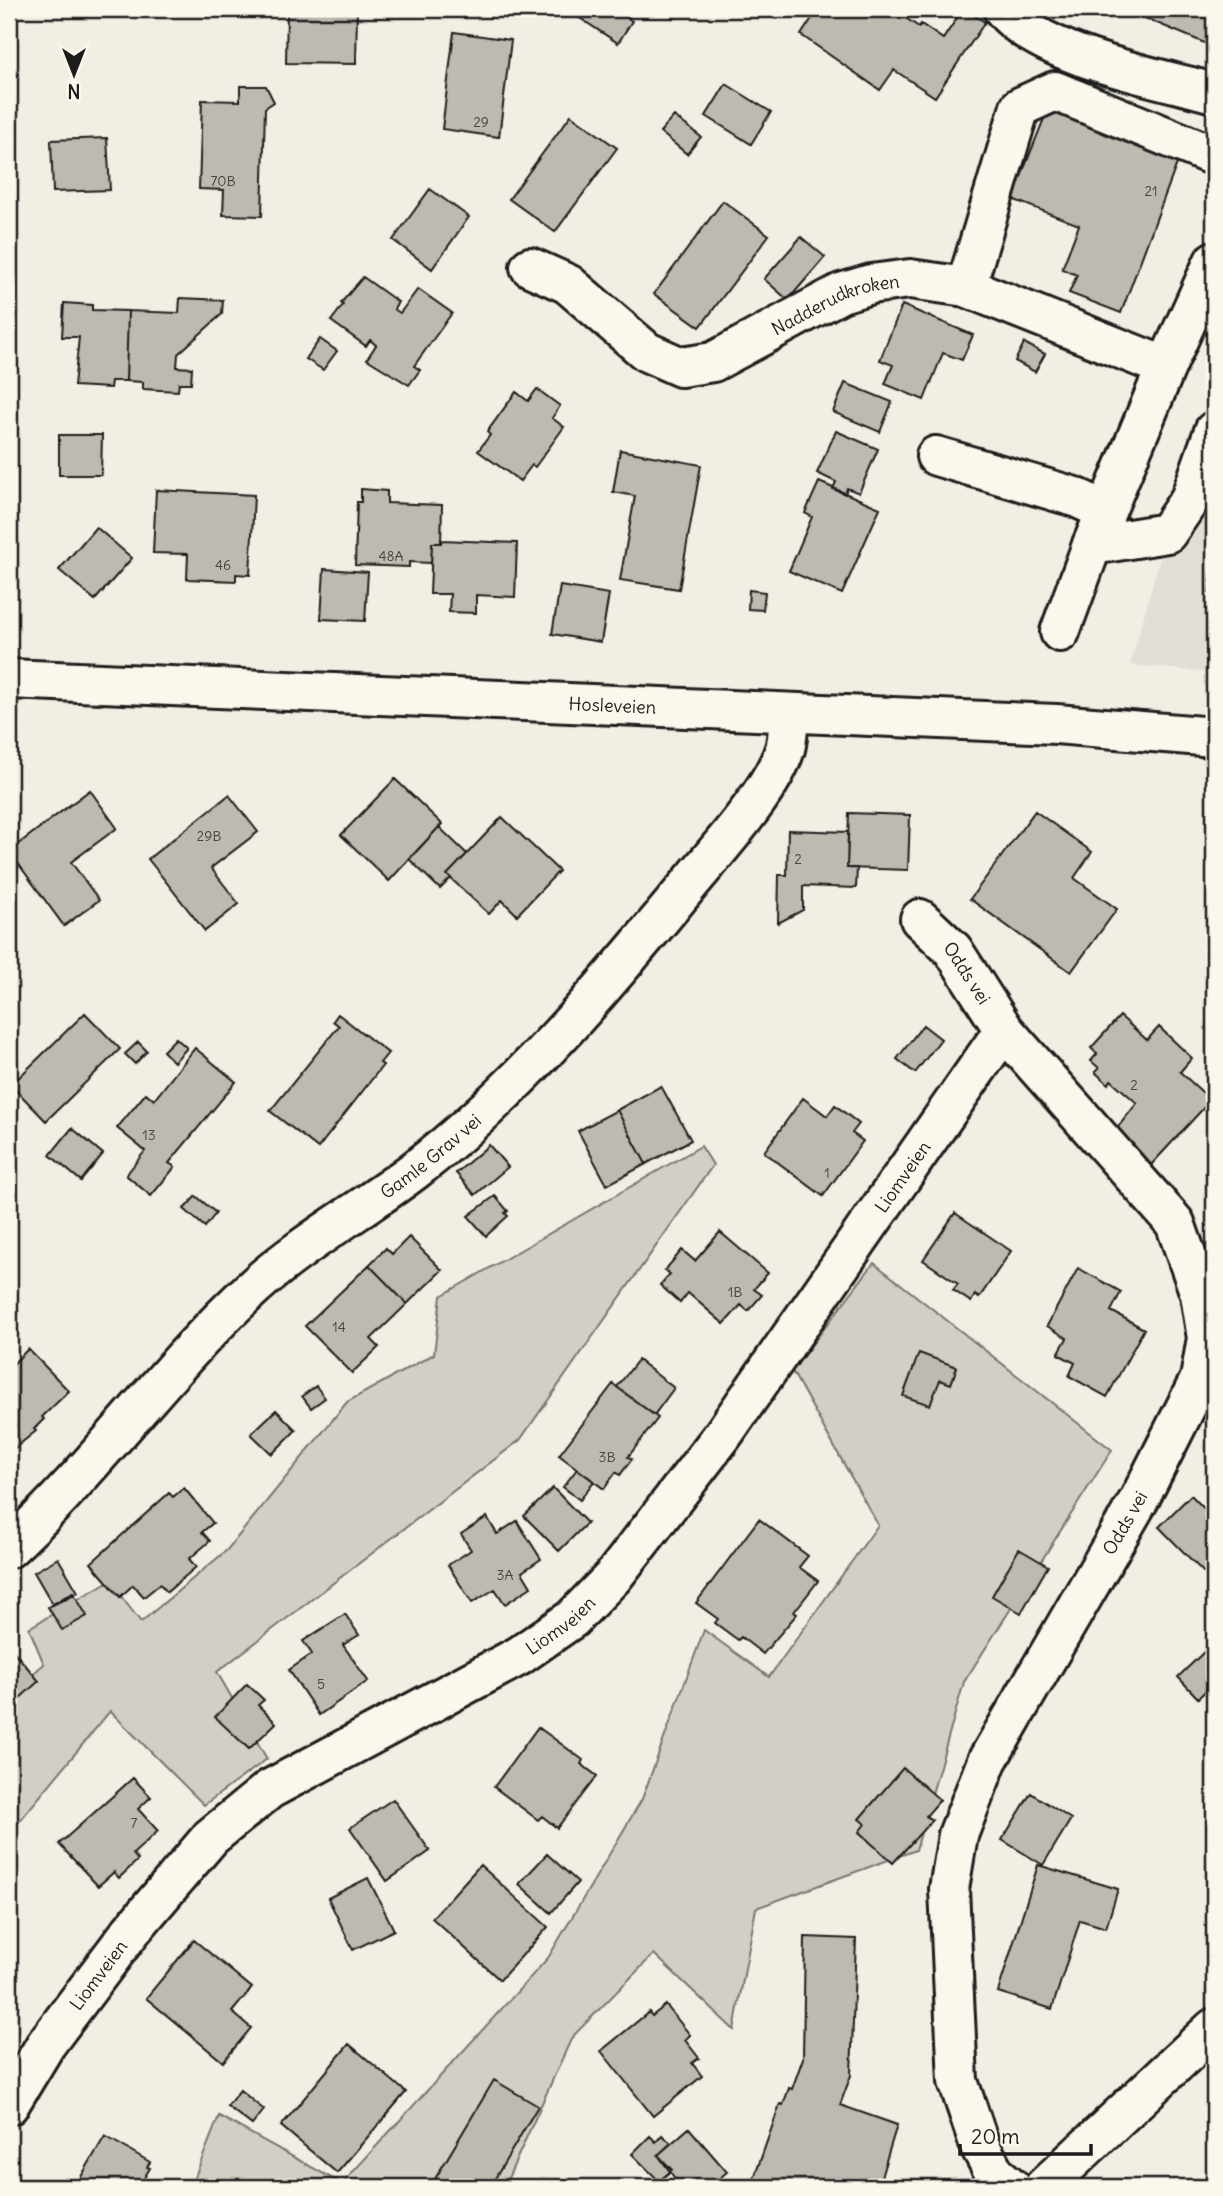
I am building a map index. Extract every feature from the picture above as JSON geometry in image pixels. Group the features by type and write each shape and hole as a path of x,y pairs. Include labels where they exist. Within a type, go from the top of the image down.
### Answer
{"street":[{"path":"1003,9 1026,32 1083,57 1214,93"},
{"path":"966,287 1020,107 1055,91 1214,156"},
{"path":"1060,632 1099,528 1166,367 1214,261"},
{"name":"Nadderudkroken","path":"530,267 568,284 647,352 681,368 713,362 841,293 872,284 910,279 966,287 1166,367"},
{"path":"936,456 1076,497 1099,528 1167,533 1202,500 1214,431"},
{"name":"Hosleveien","path":"9,678 1056,724 1214,737"},
{"name":"Gamle Grav vei","path":"9,1548 54,1507 212,1327 257,1283 416,1169 491,1104 583,1012 727,840 769,780 785,748 789,714"},
{"name":"Odds vei","path":"920,919 953,950 1004,1030 1175,1223 1200,1294 1207,1338 1200,1379 1140,1498 987,1761 958,1835 949,1889 958,2081 980,2146 995,2174 1011,2187"},
{"name":"Liomveien","path":"9,2105 46,2044 131,1931 211,1837 270,1789 519,1656 572,1619 613,1577 730,1425 1004,1030"},
{"path":"1044,2187 1214,2028"}],"shaded area":[{"path":"1214,384 1214,673 1130,665 1167,533"},
{"path":"701,1146 713,1165 520,1440 217,1672 267,1759 204,1805 110,1711 9,1834 9,1695 44,1664 29,1628 109,1581 141,1622 227,1550 347,1402 434,1354 441,1296"},
{"path":"874,1263 1112,1450 964,1682 916,1850 756,1908 734,2030 654,1954 572,2037 504,2187 191,2187 219,2116 342,2184 548,1958 642,1799 704,1630 769,1677 878,1525 792,1371"}],"building":[{"path":"287,9 357,9 356,64 286,63"},
{"path":"566,9 634,9 628,18 632,21 618,43"},
{"path":"818,9 843,9 852,15 856,9 912,9 907,19 919,27 921,24 943,39 963,9 985,22 935,97 894,70 880,90 801,35"},
{"path":"1126,9 1214,9 1214,47 1126,10"},
{"path":"454,32 511,40 499,137 442,129"},
{"path":"726,84 771,112 751,144 706,116"},
{"path":"240,86 266,86 274,102 265,108 262,216 223,215 224,190 199,189 202,100 240,101"},
{"path":"1049,106 1179,158 1121,313 1069,293 1077,275 1062,269 1079,225 1012,199"},
{"path":"571,115 617,148 555,232 509,199"},
{"path":"674,116 701,137 687,154 660,132"},
{"path":"107,138 110,190 53,192 51,140"},
{"path":"430,189 469,217 432,269 393,240"},
{"path":"723,201 769,235 700,327 654,294"},
{"path":"801,237 825,257 788,300 764,279"},
{"path":"363,277 398,302 394,309 400,313 418,289 452,313 414,366 420,370 409,385 367,359 376,345 370,340 366,346 331,321 343,305 341,303"},
{"path":"180,298 223,300 222,314 178,354 177,367 192,368 191,383 179,383 178,391 143,389 143,382 126,381 128,311 179,313"},
{"path":"64,303 92,305 92,310 128,311 126,381 111,381 110,388 74,386 79,337 62,337"},
{"path":"902,305 973,335 962,360 943,353 924,400 885,384 893,365 880,360"},
{"path":"320,339 337,351 323,370 306,359"},
{"path":"1024,343 1045,354 1035,372 1015,361"},
{"path":"845,383 892,402 880,432 833,412"},
{"path":"537,389 560,406 552,418 564,427 535,467 532,465 520,481 478,451 490,435 487,432 516,392 528,401"},
{"path":"836,431 878,449 859,493 847,488 845,494 833,489 836,482 817,473"},
{"path":"59,435 102,435 101,475 59,475"},
{"path":"620,450 701,465 679,589 620,580 635,496 613,492"},
{"path":"1214,477 1214,526 1209,526"},
{"path":"819,482 880,508 842,594 789,571 812,517 805,513"},
{"path":"361,489 387,491 387,503 442,505 441,543 432,543 431,563 409,562 409,567 355,565 357,502 361,502"},
{"path":"156,490 254,495 250,575 236,574 236,581 187,579 188,554 153,553"},
{"path":"96,527 132,558 95,600 59,570"},
{"path":"441,540 517,543 515,597 476,595 476,613 449,612 450,594 430,594 432,543 441,543"},
{"path":"1214,546 1214,594 1209,593"},
{"path":"324,569 368,572 365,621 321,619"},
{"path":"560,586 609,594 601,642 552,634"},
{"path":"749,590 765,592 763,610 748,609"},
{"path":"395,779 442,824 389,881 341,835"},
{"path":"90,790 117,828 71,862 99,900 64,926 9,851"},
{"path":"229,795 258,832 211,868 239,904 205,931 148,859"},
{"path":"1035,811 1092,852 1074,878 1117,909 1071,972 970,899"},
{"path":"849,813 910,815 908,870 847,868"},
{"path":"502,817 559,871 517,915 502,900 489,914 447,875"},
{"path":"439,827 467,854 447,875 451,878 440,889 409,859"},
{"path":"788,830 848,832 847,868 857,868 856,888 803,886 803,910 778,923 779,875 787,875"},
{"path":"85,1013 120,1049 46,1121 11,1085"},
{"path":"338,1014 388,1053 380,1063 383,1065 318,1148 270,1111 339,1026 333,1021"},
{"path":"1120,1016 1147,1040 1159,1027 1192,1058 1180,1072 1211,1100 1151,1165 1114,1132 1137,1103 1111,1080 1108,1084 1095,1072 1099,1068 1091,1061 1097,1054 1091,1048"},
{"path":"923,1025 941,1039 915,1073 897,1059"},
{"path":"176,1038 187,1048 174,1062 163,1051"},
{"path":"138,1042 147,1051 135,1064 125,1054"},
{"path":"195,1048 236,1082 169,1163 175,1167 151,1196 126,1175 145,1151 117,1128 146,1093 154,1100"},
{"path":"661,1086 691,1140 646,1164 617,1110"},
{"path":"803,1098 827,1116 835,1105 859,1124 852,1133 863,1141 823,1196 764,1152"},
{"path":"617,1110 646,1164 607,1185 578,1131"},
{"path":"72,1128 103,1154 81,1181 50,1155"},
{"path":"489,1145 508,1167 475,1195 456,1173"},
{"path":"196,1196 216,1213 205,1227 184,1209"},
{"path":"495,1196 508,1211 505,1213 508,1216 486,1236 468,1216"},
{"path":"955,1213 1011,1251 979,1298 975,1295 971,1302 953,1290 958,1284 923,1260"},
{"path":"720,1232 768,1273 754,1289 762,1295 748,1311 741,1305 724,1324 688,1293 680,1303 660,1285 670,1274 665,1270 682,1250 695,1261"},
{"path":"409,1237 442,1270 407,1304 369,1265 386,1248 392,1254"},
{"path":"369,1265 407,1304 371,1339 379,1347 352,1373 305,1326"},
{"path":"1078,1268 1121,1292 1111,1311 1144,1329 1107,1397 1069,1376 1075,1363 1058,1354 1067,1338 1047,1326"},
{"path":"28,1349 69,1391 42,1417 44,1419 34,1429 36,1431 9,1453 9,1368"},
{"path":"919,1353 957,1367 951,1384 940,1380 930,1405 903,1396"},
{"path":"638,1360 674,1388 654,1415 617,1387"},
{"path":"613,1384 658,1418 628,1457 632,1459 620,1475 616,1472 604,1489 559,1455"},
{"path":"316,1386 325,1398 311,1408 302,1396"},
{"path":"276,1410 296,1430 272,1454 251,1434"},
{"path":"577,1469 594,1481 580,1500 563,1487"},
{"path":"184,1488 213,1523 202,1532 210,1541 189,1559 196,1567 167,1592 160,1584 144,1597 133,1585 120,1597 91,1563 169,1493 173,1497"},
{"path":"553,1488 587,1523 559,1551 524,1516"},
{"path":"1191,1495 1214,1519 1214,1574 1209,1578 1159,1527"},
{"path":"487,1517 497,1534 517,1521 541,1559 522,1572 531,1587 505,1604 495,1589 472,1603 448,1565 471,1550 461,1534"},
{"path":"759,1519 808,1556 799,1567 818,1581 794,1612 797,1614 763,1654 741,1637 738,1640 715,1623 718,1619 696,1603"},
{"path":"1019,1549 1048,1566 1021,1613 992,1596"},
{"path":"58,1558 78,1592 53,1605 34,1572"},
{"path":"73,1592 87,1616 62,1630 48,1607"},
{"path":"345,1614 359,1635 343,1645 368,1681 319,1715 289,1670 312,1654 303,1641"},
{"path":"9,1646 39,1681 9,1708"},
{"path":"1205,1651 1214,1661 1214,1683 1198,1698 1178,1677"},
{"path":"247,1684 264,1700 258,1705 276,1723 249,1749 215,1717"},
{"path":"538,1727 583,1760 581,1764 597,1776 557,1828 542,1816 538,1820 494,1787"},
{"path":"903,1768 940,1800 926,1816 932,1820 893,1863 859,1832 865,1824 859,1819"},
{"path":"133,1778 151,1797 138,1809 158,1831 133,1854 138,1860 119,1878 114,1872 98,1886 59,1844"},
{"path":"1031,1793 1071,1819 1043,1865 1002,1840"},
{"path":"393,1799 430,1851 387,1881 350,1828"},
{"path":"547,1854 578,1882 551,1913 519,1884"},
{"path":"480,1865 548,1927 500,1980 432,1918"},
{"path":"1038,1865 1118,1889 1106,1928 1080,1920 1052,2009 998,1992"},
{"path":"368,1878 394,1930 353,1950 328,1898"},
{"path":"805,1937 856,1939 851,2075 840,2105 897,2125 878,2187 751,2187 780,2104 783,2105 789,2088 792,2089 803,2058"},
{"path":"194,1940 252,1988 232,2012 251,2028 223,2062 146,1998"},
{"path":"666,2005 690,2035 685,2040 699,2058 692,2063 702,2076 653,2116 601,2051 649,2012 652,2016"},
{"path":"349,2044 406,2092 337,2173 281,2126"},
{"path":"494,2080 538,2106 490,2187 449,2187 435,2179"},
{"path":"240,2090 264,2110 252,2125 227,2106"},
{"path":"689,2128 727,2172 709,2187 681,2187 658,2155"},
{"path":"662,2135 671,2143 658,2155 672,2170 659,2181 632,2154 650,2136 656,2142"},
{"path":"105,2136 150,2162 147,2167 150,2168 140,2185 75,2187"}]}
